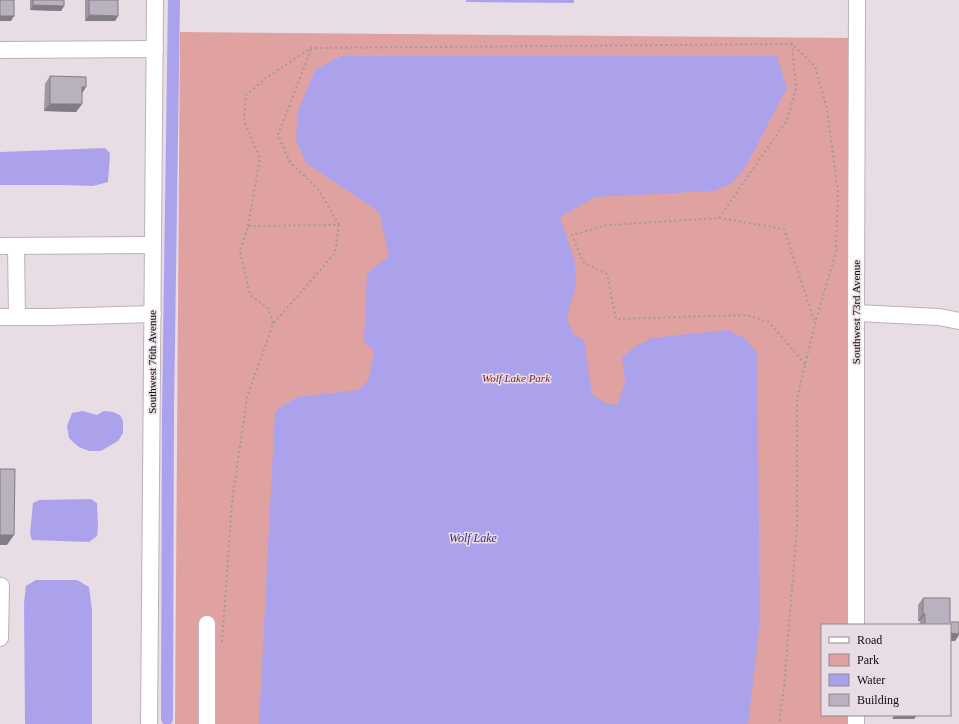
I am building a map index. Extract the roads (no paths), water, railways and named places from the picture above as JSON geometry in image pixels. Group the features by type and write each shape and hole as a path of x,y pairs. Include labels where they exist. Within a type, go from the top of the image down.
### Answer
{"street":[{"name":"Southwest 76th Avenue","path":"149,724 155,0"},
{"name":"Southwest 73rd Avenue","path":"856,624 857,0"},
{"path":"0,50 155,48"},
{"path":"0,246 153,245"},
{"path":"16,246 18,317"},
{"path":"0,317 152,314"},
{"path":"856,314 939,317 959,321"},
{"path":"0,586 0,638"},
{"path":"206,724 207,624"}],"water":[{"path":"466,0 574,0 574,3 466,2"},
{"name":"Wolf Lake","path":"341,56 777,56 787,88 745,168 731,184 713,191 595,197 560,217 575,262 576,287 567,319 574,335 584,340 592,394 605,403 617,405 625,382 622,357 636,346 651,338 727,330 745,338 757,353 760,623 748,724 259,724 275,411 297,397 359,390 369,379 374,351 364,342 367,273 389,256 379,212 306,163 296,140 298,111 315,70"},
{"path":"105,148 110,153 108,182 93,186 0,185 0,152"},
{"path":"83,411 97,415 104,411 113,412 120,415 123,421 123,433 118,441 101,451 89,451 74,443 69,438 67,426 72,413"},
{"path":"91,499 97,503 98,527 97,536 89,542 32,540 30,534 33,503 39,500"},
{"path":"36,580 77,580 89,587 92,610 92,724 25,724 24,603 26,586"}],"waterway":[{"path":"167,719 168,411 174,0"}],"park label":[{"name":"Wolf Lake Park","path":"516,378"}]}
